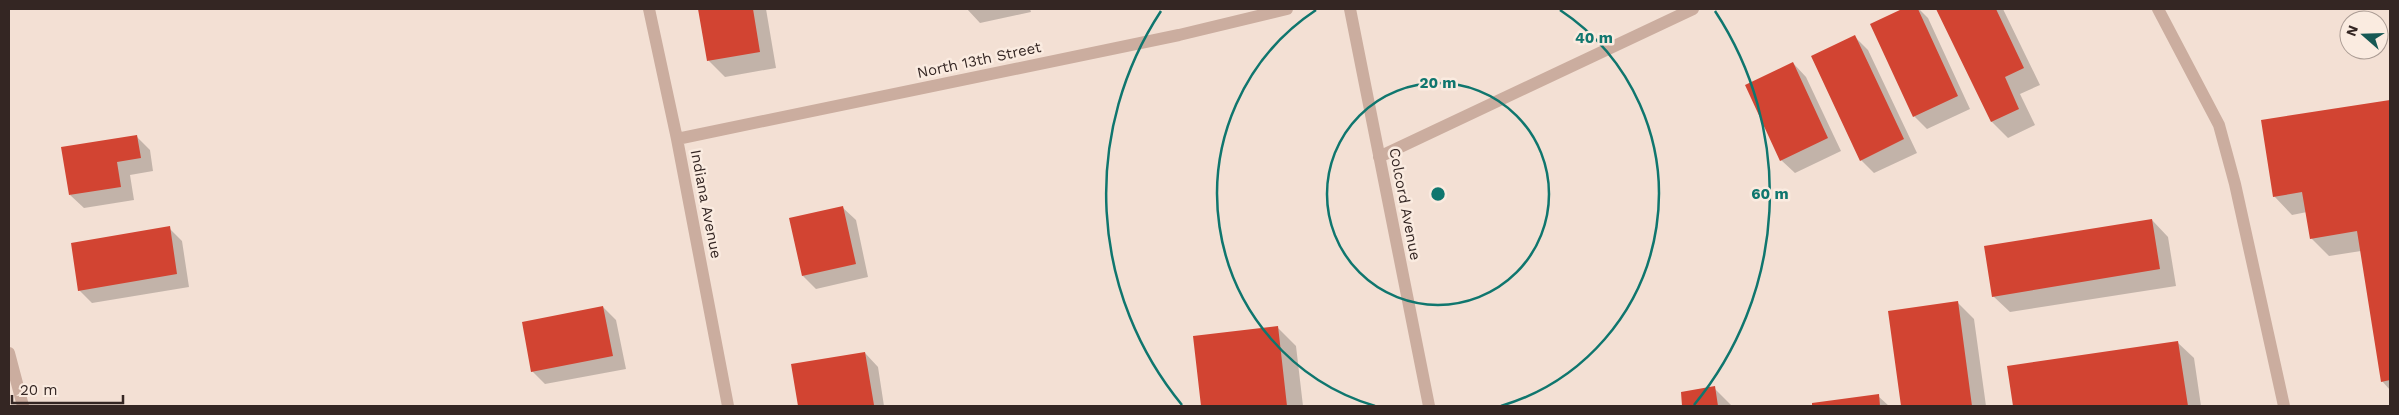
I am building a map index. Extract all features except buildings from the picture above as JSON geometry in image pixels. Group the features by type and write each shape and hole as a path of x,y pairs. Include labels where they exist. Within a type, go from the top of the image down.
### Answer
{"street":[{"name":"Indiana Avenue","path":"649,9 677,139 728,406"},
{"name":"North 13th Street","path":"677,139 1179,35 1287,9"},
{"name":"Colcord Avenue","path":"1350,9 1429,406"},
{"path":"1379,157 1693,9"},
{"path":"2158,9 2218,125 2235,184 2284,406"},
{"path":"9,353 23,406"}]}
